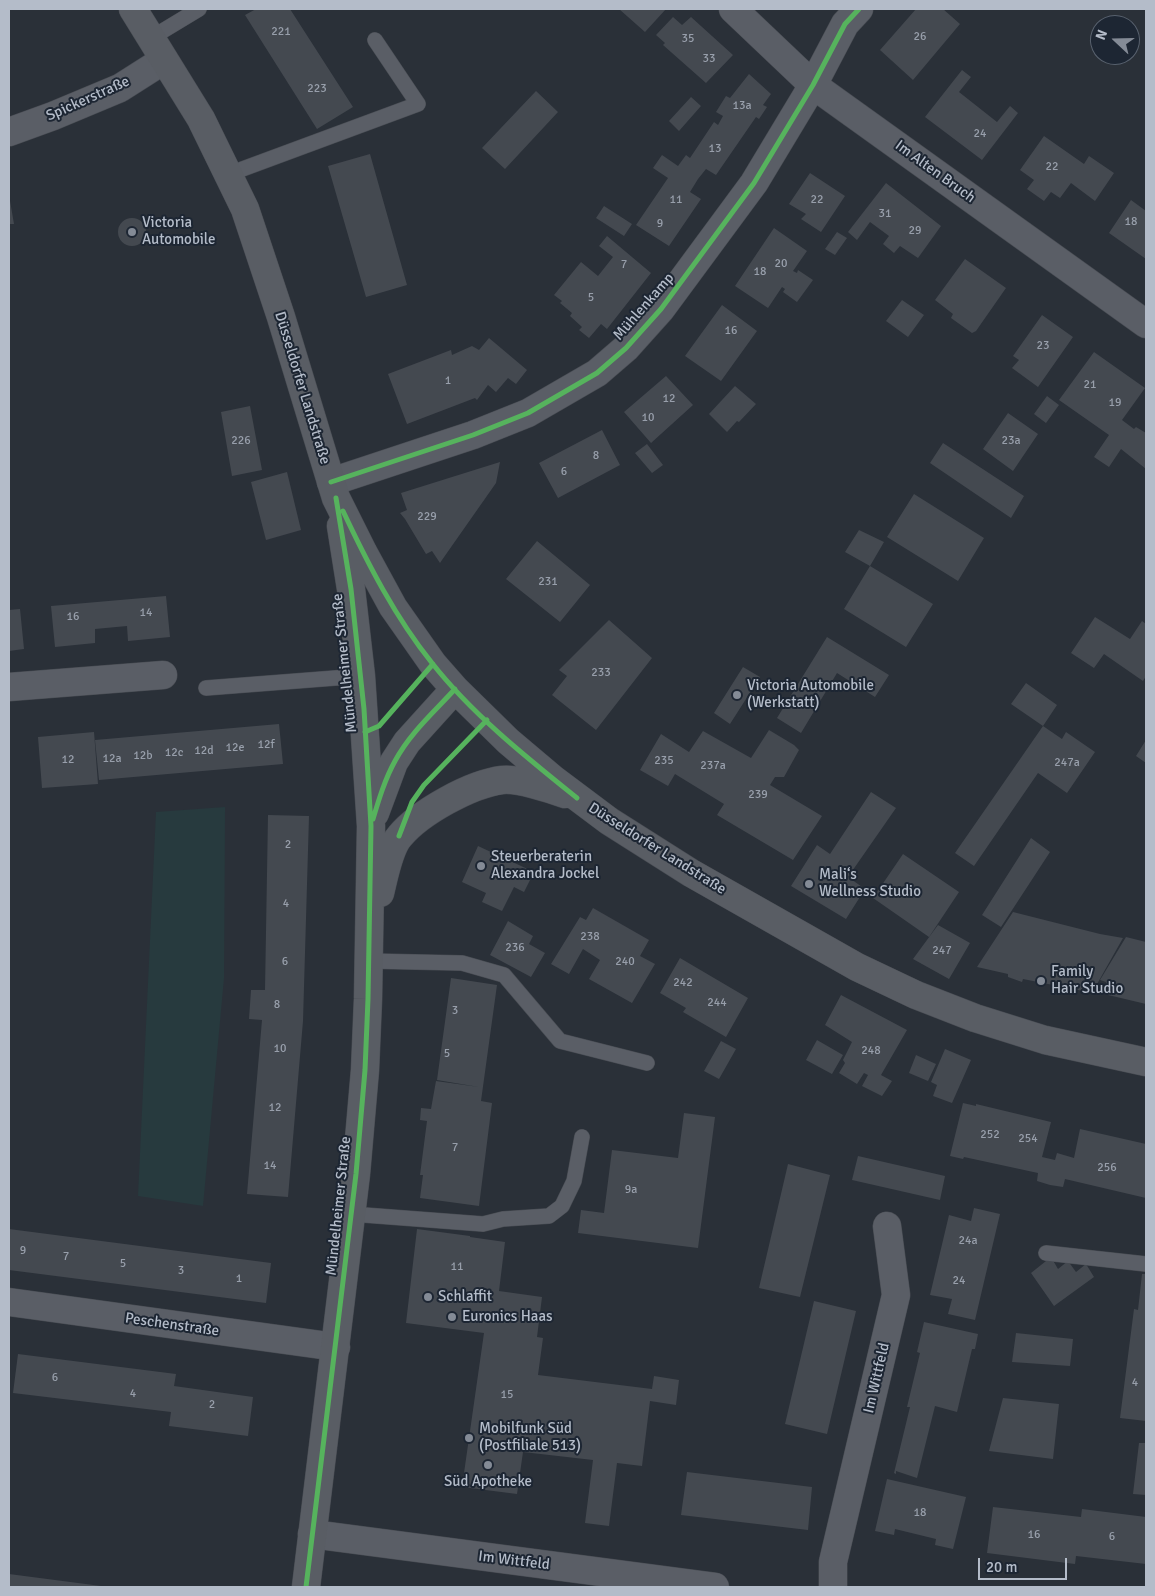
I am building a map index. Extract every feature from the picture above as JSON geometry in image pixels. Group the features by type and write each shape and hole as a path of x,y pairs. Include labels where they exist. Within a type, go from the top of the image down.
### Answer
{"main road":[{"name":"Düsseldorfer Landstraße","path":"133,9 201,119 245,209 281,316 334,490 363,552 393,607 427,657 455,689 508,741 609,822 691,873 857,967 916,995 975,1018 1044,1040 1146,1062"},
{"name":"Mündelheimer Straße","path":"306,1587 351,1214 364,1070 369,948 371,826 361,676 351,589 334,490"},
{"name":"Mündelheimer Straße","path":"371,826 394,762 407,742 455,689"},
{"name":"Mündelheimer Straße","path":"369,948 388,862 399,836 426,812 473,788 504,779 538,785 577,798"}],"street":[{"name":"Im Alten Bruch","path":"733,9 813,85 1146,324"},
{"name":"Mühlenkamp","path":"334,490 519,417 597,373 626,348 661,309 754,183 813,85 845,24 859,9"},
{"name":"Spickerstraße","path":"9,132 54,116 120,88 164,60"},
{"path":"9,687 163,675"},
{"name":"Im Wittfeld","path":"833,1587 833,1562 896,1295 888,1226"},
{"name":"Peschenstraße","path":"9,1302 336,1347"},
{"name":"Im Wittfeld","path":"312,1534 715,1587"}],"lane":[{"path":"150,38 199,9"},
{"path":"228,174 418,104 375,40"},
{"path":"206,688 361,676"},
{"path":"369,948 462,963 504,975 560,1042 647,1063"},
{"path":"351,1214 483,1224 503,1218 549,1216 562,1206 574,1181 582,1137"},
{"path":"1046,1253 1146,1264"}],"green space":[{"path":"225,807 224,978 203,1206 138,1196 156,812"}],"building":[{"path":"256,9 290,9 353,107 317,129 245,15"},
{"path":"619,9 666,9 645,32"},
{"path":"916,9 943,9 960,24 913,80 880,50"},
{"path":"673,17 682,25 691,17 733,55 706,83 663,45 665,43 656,35"},
{"path":"962,70 971,77 959,92 997,122 1010,106 1018,113 982,160 925,117"},
{"path":"749,74 771,94 763,105 767,107 759,119 756,117 716,175 706,169 698,179 690,192 701,199 669,246 636,225 668,178 653,168 662,155 678,166 686,155 690,158 714,122 718,125 723,116 716,112 726,96 730,98"},
{"path":"536,91 558,112 505,169 482,148"},
{"path":"691,97 701,106 679,131 669,121"},
{"path":"1044,136 1084,164 1089,156 1114,173 1095,201 1071,183 1060,198 1051,192 1044,201 1027,189 1034,180 1020,170"},
{"path":"370,154 407,285 366,297 328,166"},
{"path":"810,173 845,196 821,232 801,219 806,214 789,204"},
{"path":"886,183 941,226 918,258 900,246 894,253 883,244 889,236 870,222 857,240 848,232"},
{"path":"9,195 14,224 9,224"},
{"path":"1131,200 1146,211 1146,259 1109,233"},
{"path":"604,206 632,224 624,236 596,218"},
{"name":"Victoria Automobile","path":"132,218 142,222 146,232 142,242 132,246 122,242 118,232 122,222"},
{"path":"774,228 807,251 793,271 797,273 798,270 813,280 797,302 783,292 785,289 782,287 768,308 735,286"},
{"path":"837,232 847,238 835,255 825,249"},
{"path":"607,236 651,273 607,329 601,324 589,338 579,330 582,327 570,316 572,313 554,295 581,262 598,276 613,257 599,246"},
{"path":"965,259 1006,288 976,331 972,333 951,318 953,314 935,300"},
{"path":"902,300 924,315 908,337 886,321"},
{"path":"722,305 757,331 721,381 685,356"},
{"path":"1042,315 1073,337 1038,387 1012,368 1019,360 1013,356"},
{"path":"489,338 527,370 516,384 508,378 496,392 488,385 477,400 475,398 407,424 388,374 451,350 452,355 472,346 479,350"},
{"path":"1094,352 1145,388 1122,420 1134,429 1136,427 1146,433 1146,469 1121,449 1109,467 1094,457 1109,435 1059,400"},
{"path":"666,376 693,405 651,443 624,412"},
{"path":"735,386 756,404 727,432 709,414"},
{"path":"1047,396 1059,405 1046,423 1034,414"},
{"path":"250,406 262,470 232,476 221,412"},
{"path":"1008,413 1038,434 1013,471 983,449"},
{"path":"602,430 620,465 558,498 539,463"},
{"path":"943,443 1024,496 1011,518 930,463"},
{"path":"647,444 663,465 652,473 635,453"},
{"path":"500,462 496,483 440,563 432,551 426,554 400,513 407,510 401,493"},
{"path":"287,472 301,530 266,540 251,482"},
{"path":"914,494 984,538 958,581 887,537"},
{"path":"859,530 884,542 870,566 845,552"},
{"path":"537,541 590,585 560,622 506,579"},
{"path":"870,566 933,604 906,647 844,609"},
{"path":"166,596 170,637 128,641 127,626 95,629 95,643 55,647 51,606"},
{"path":"20,609 24,649 9,651 9,610"},
{"path":"1095,617 1130,639 1142,621 1146,624 1146,676 1143,681 1104,654 1094,668 1071,653"},
{"path":"609,620 652,658 596,730 552,695 567,676 559,670"},
{"path":"827,637 889,675 875,697 837,673 801,733 777,718"},
{"name":"Victoria Automobile (Werkstatt)","path":"743,667 760,677 730,724 714,713"},
{"path":"1026,683 1057,705 1043,726 1011,704"},
{"path":"279,724 283,764 99,780 95,740"},
{"path":"1043,726 1062,739 1066,732 1095,752 1067,793 1038,773 974,866 955,853"},
{"path":"769,730 799,750 784,777 775,777 770,785 822,816 793,860 717,815 724,804 675,774 668,786 640,770 661,734 689,752 703,731 751,758"},
{"path":"94,732 98,784 42,788 38,737"},
{"path":"1146,740 1146,763 1136,756"},
{"path":"871,792 896,808 848,877 865,889 846,919 791,886 817,845 830,854"},
{"path":"268,815 309,816 303,1021 288,1197 247,1194 262,1020 249,1019 251,990 265,990"},
{"path":"1031,838 1050,852 1001,927 982,915"},
{"path":"478,846 534,872 524,892 514,887 502,911 482,902 486,893 462,882"},
{"path":"903,854 959,892 929,937 873,898"},
{"path":"593,908 649,940 640,956 655,964 632,1003 589,979 600,960 583,949 569,974 551,964 580,917 586,920"},
{"path":"1013,912 1123,938 1092,993 1069,988 1067,992 1053,988 1053,985 1023,979 1022,982 1008,977 1008,974 977,967"},
{"path":"508,921 533,936 529,944 545,953 531,977 490,955"},
{"path":"938,925 970,943 949,979 913,959"},
{"path":"1126,937 1146,942 1146,1004 1104,994 1106,982 1100,980"},
{"path":"680,958 748,998 726,1037 683,1012 686,1008 660,993"},
{"path":"451,978 497,985 481,1101 492,1103 479,1206 420,1198 423,1175 420,1175 427,1121 420,1120 421,1108 431,1109 436,1081 479,1087 437,1080"},
{"path":"841,995 907,1030 881,1075 892,1081 882,1096 862,1086 868,1075 864,1073 857,1084 839,1073 845,1063 843,1060 852,1042 825,1025"},
{"path":"817,1040 843,1055 832,1074 806,1060"},
{"path":"721,1041 736,1049 719,1079 704,1071"},
{"path":"945,1049 971,1060 952,1103 933,1096 937,1085 931,1082"},
{"path":"916,1055 936,1064 928,1081 909,1073"},
{"path":"963,1103 976,1106 976,1104 1051,1122 1042,1157 1055,1160 1057,1153 1074,1158 1080,1129 1146,1144 1146,1198 1065,1179 1063,1187 1050,1185 1037,1181 1038,1173 964,1157 963,1159 950,1156"},
{"path":"684,1113 715,1117 698,1248 578,1233 581,1210 604,1213 612,1150 678,1158"},
{"path":"858,1156 945,1176 940,1200 852,1180"},
{"path":"788,1164 830,1175 800,1297 759,1288"},
{"path":"974,1208 1000,1214 975,1320 948,1314 952,1299 930,1295 949,1215 971,1221"},
{"path":"9,1229 271,1263 266,1303 9,1270"},
{"path":"417,1229 505,1242 499,1291 542,1297 537,1337 543,1338 538,1375 652,1389 654,1376 679,1380 676,1405 650,1401 642,1466 617,1463 609,1526 585,1523 593,1460 523,1452 517,1494 462,1487 484,1333 406,1323"},
{"path":"1051,1257 1058,1269 1068,1261 1076,1272 1086,1264 1094,1277 1054,1306 1031,1273"},
{"path":"1142,1274 1146,1274 1146,1421 1120,1418 1134,1309 1138,1310"},
{"path":"814,1301 856,1311 827,1434 785,1424"},
{"path":"924,1322 978,1334 975,1349 972,1349 957,1412 935,1406 917,1478 896,1471 896,1474 894,1473 910,1407 907,1407 920,1353 917,1352"},
{"path":"1016,1333 1073,1339 1070,1366 1012,1362"},
{"path":"18,1354 176,1374 174,1386 253,1397 248,1436 169,1426 171,1412 13,1393"},
{"path":"1003,1398 1059,1404 1053,1459 989,1451"},
{"path":"1139,1443 1146,1443 1146,1495 1133,1494"},
{"path":"687,1472 812,1487 808,1530 681,1515"},
{"path":"887,1479 966,1497 953,1549 935,1545 936,1539 895,1529 894,1535 875,1531"},
{"path":"993,1507 1081,1517 1082,1509 1146,1517 1146,1564 1076,1556 1075,1564 987,1553"},
{"path":"9,1574 101,1586 101,1587 9,1587"}],"cycle path":[{"path":"331,482 473,435 528,413 597,373 626,348 661,309 754,183 813,85 845,24 859,9"},
{"path":"306,1587 356,1174 365,1070 368,999 371,826 364,709 351,589 336,498"},
{"path":"343,511 362,551 394,609 432,663 464,700 482,717 519,751 577,798"},
{"path":"365,732 379,726 433,664"},
{"path":"373,819 385,782 401,751 423,723 455,689"},
{"path":"399,836 412,802 424,785 487,720"}],"place":[{"name":"Victoria Automobile","path":"132,232"},
{"name":"Victoria Automobile (Werkstatt)","path":"737,695"},
{"name":"Steuerberaterin Alexandra Jockel","path":"481,866"},
{"name":"Mali‘s Wellness Studio","path":"809,884"},
{"name":"Family Hair Studio","path":"1041,981"},
{"name":"Schlaffit","path":"428,1297"},
{"name":"Euronics Haas","path":"452,1317"},
{"name":"Mobilfunk Süd (Postfiliale 513)","path":"469,1438"},
{"name":"Süd Apotheke","path":"488,1465"}]}
